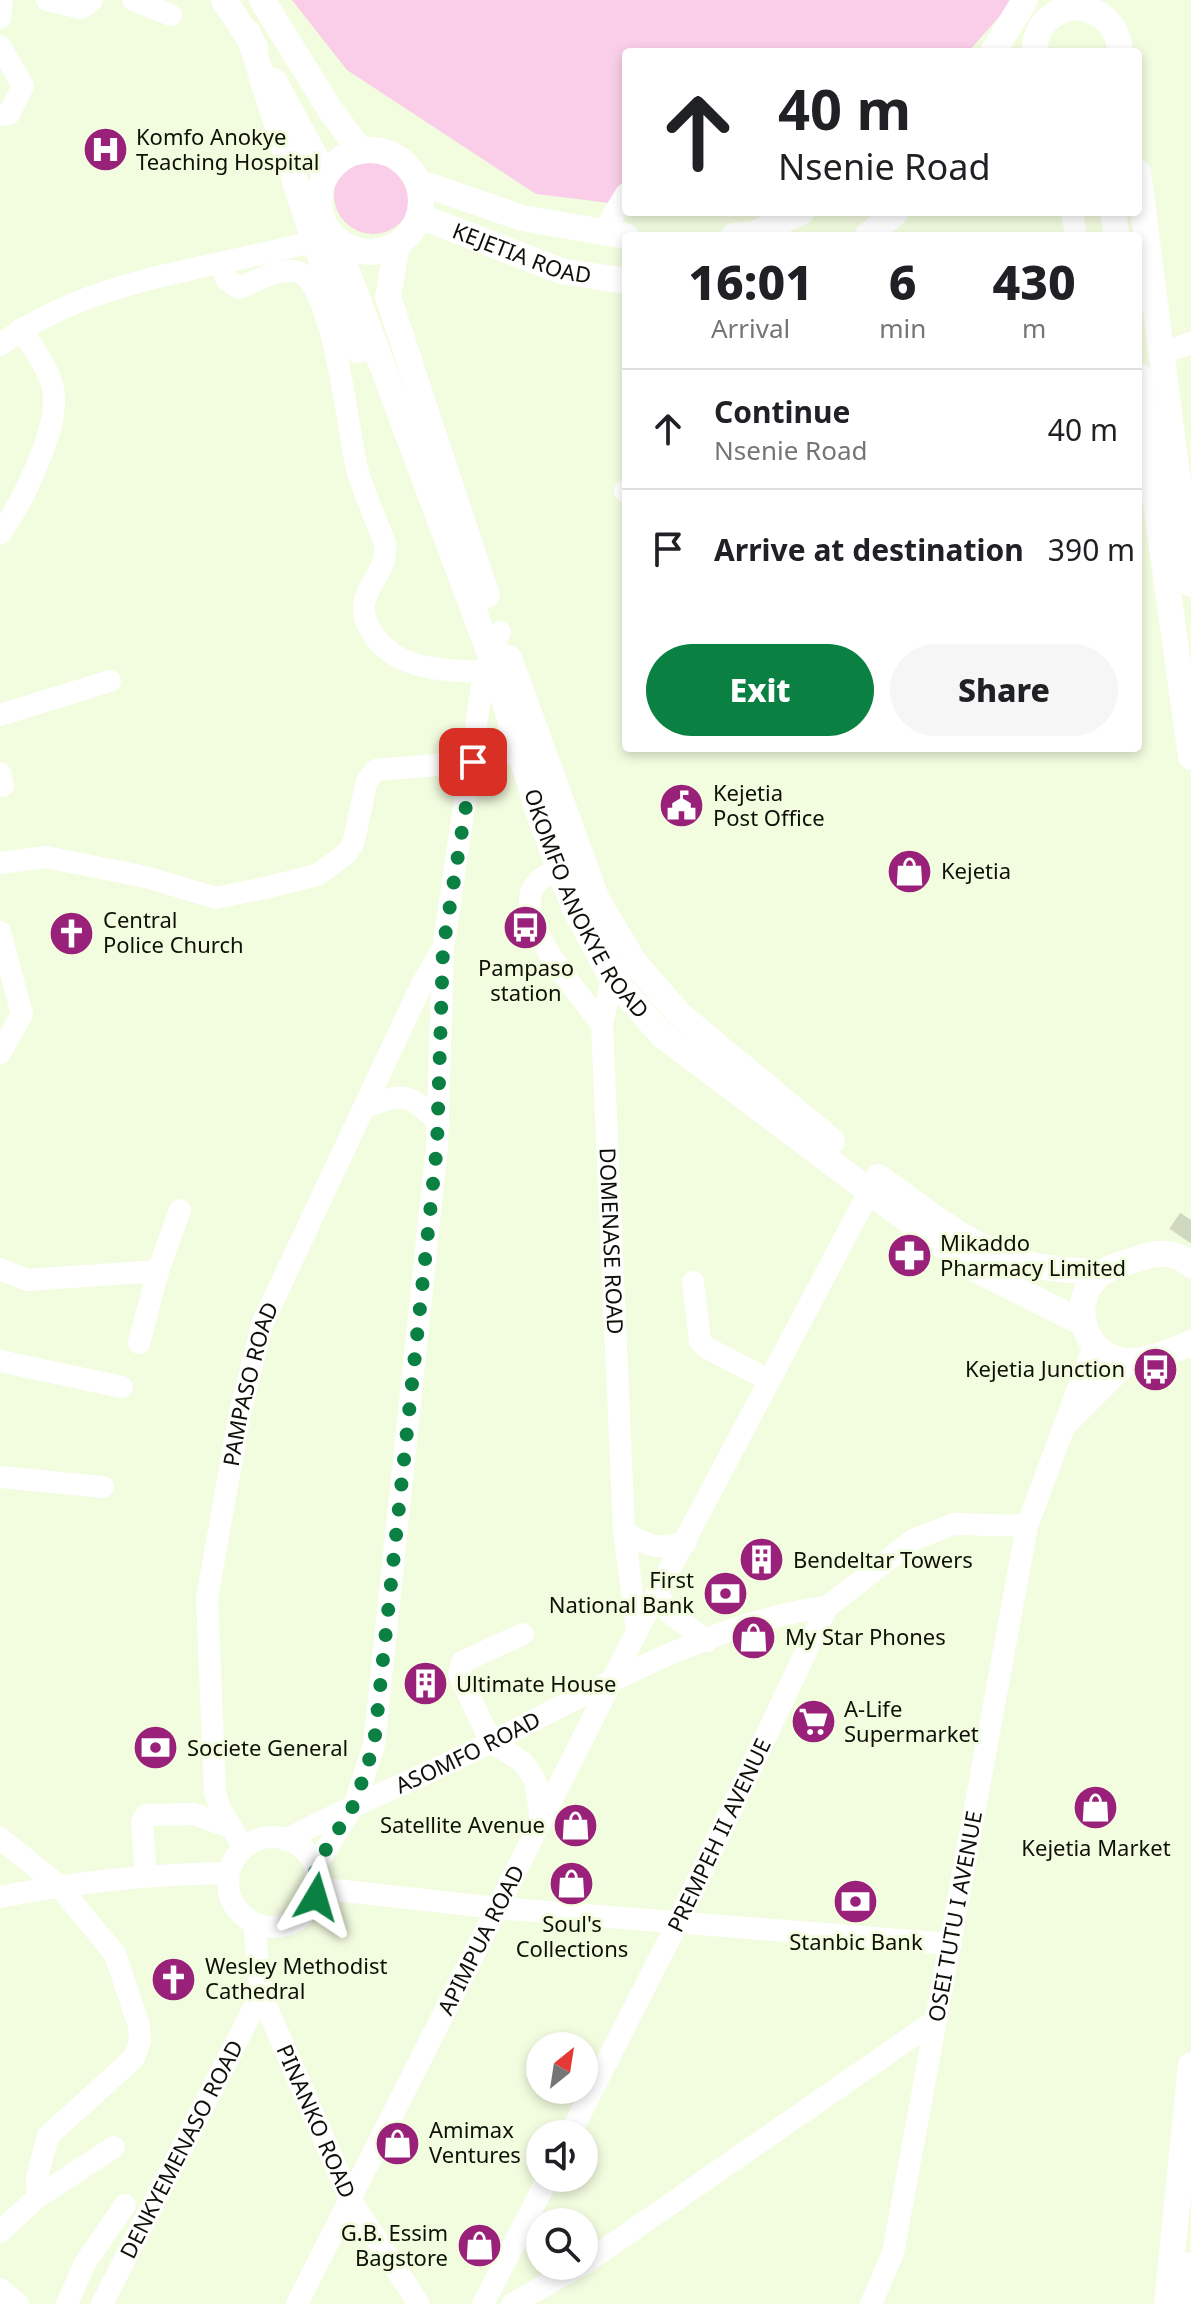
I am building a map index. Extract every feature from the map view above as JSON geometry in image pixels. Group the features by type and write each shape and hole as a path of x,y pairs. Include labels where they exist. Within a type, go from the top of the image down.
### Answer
{"main road":[{"path":"224,0 248,33 325,175"},
{"path":"262,0 331,111 360,150"},
{"path":"995,48 1025,0"},
{"path":"1033,48 1041,26 1067,4 1105,9 1117,34 1119,48"},
{"path":"248,33 324,240"},
{"path":"360,150 395,157 418,182 419,216 408,236 397,245 366,252 324,240 318,197 325,175 340,158 360,150"},
{"name":"KEJETIA ROAD","path":"418,182 522,218 614,234"},
{"path":"1142,202 1191,584"},
{"name":"KEJETIA ROAD","path":"419,216 561,271 622,280"},
{"path":"758,232 792,216"},
{"path":"872,232 891,216"},
{"name":"OKOMFO ANOKYE ROAD","path":"324,240 400,412 492,653 597,900 634,962 680,1015 760,1083 877,1176 979,1245 1030,1265 1102,1273"},
{"name":"OKOMFO ANOKYE ROAD","path":"397,245 388,297 520,750 574,907 612,978 662,1035 869,1192 983,1273 1088,1335 1114,1359 1129,1362"},
{"path":"1142,404 1191,757"},
{"path":"1088,1335 1082,1306 1088,1288 1102,1273 1158,1252 1180,1236"},
{"path":"1158,1252 1183,1258 1191,1265"},
{"path":"1129,1362 1187,1347"},
{"path":"1167,2304 1191,2065"},
{"path":"1187,2304 1191,2265"}],"street":[{"path":"0,18 2,0"},
{"path":"47,0 81,8 92,0"},
{"path":"133,0 171,15"},
{"path":"0,46 23,86 9,114 0,115"},
{"path":"614,234 622,207"},
{"path":"0,345 21,329 103,292 324,240"},
{"path":"222,264 226,279 239,288 287,270 299,272 309,279 327,318 341,370 358,472 387,556 363,605 366,624 378,644 412,666 492,653 443,949 439,1123 374,1745 355,1803 316,1878 309,1910 298,1920 269,1927 254,1923 233,1903 229,1873 244,1848 271,1837 299,1846 316,1878"},
{"path":"0,534 25,494 45,442 54,396 42,363 21,329"},
{"path":"1162,353 1191,343"},
{"path":"0,715 110,681"},
{"path":"0,863 46,857 146,877 216,898 265,888 317,875 345,855 353,844 367,781 376,770 473,762 520,750"},
{"path":"560,868 539,879 530,897 537,930 602,1024"},
{"path":"0,932 22,1014 0,1053"},
{"name":"PAMPASO ROAD","path":"244,1848 215,1792 207,1598 220,1511 263,1322 421,986 443,949"},
{"path":"612,978 634,962"},
{"name":"DOMENASE ROAD","path":"612,978 602,1024 624,1531 637,1631"},
{"path":"367,1106 400,1094 414,1099 439,1123"},
{"name":"APIMPUA ROAD","path":"297,2304 637,1631 869,1192"},
{"path":"139,1343 158,1271 180,1210"},
{"path":"0,1269 27,1280 158,1271"},
{"path":"693,1282 700,1341 707,1348 769,1380"},
{"name":"OSEI TUTU I AVENUE","path":"871,2304 893,2253 1027,1526 1060,1431 1088,1335"},
{"path":"0,1361 122,1387"},
{"path":"1060,1431 1129,1362"},
{"path":"0,1477 103,1487"},
{"name":"PREMPEH II AVENUE","path":"577,2120 678,1922 827,1607 915,1539 954,1524 1027,1526"},
{"path":"624,1531 654,1547 665,1549 686,1542"},
{"path":"658,1594 669,1612 707,1641"},
{"name":"ASOMFO ROAD","path":"286,1840 355,1803 401,1787 612,1682 707,1641 785,1612 827,1607"},
{"path":"523,1634 462,1662 459,1668 491,1742 523,1762 535,1780 541,1820"},
{"path":"146,1876 142,1822 146,1815 194,1814 232,1828"},
{"path":"0,1838 59,1886 115,1954 139,2026 140,2041 134,2058 48,2136 37,2177 38,2197"},
{"path":"0,1897 59,1886 146,1876 229,1873"},
{"path":"316,1878 497,1908 951,1944"},
{"name":"PINANKO ROAD","path":"254,1923 261,1994 350,2199 419,2304"},
{"name":"DENKYEMENASO ROAD","path":"102,2304 261,1994"},
{"path":"598,2251 936,2020"},
{"path":"0,2232 38,2197 114,2147"},
{"path":"67,2304 85,2263 125,2205"},
{"path":"483,2304 526,2235"},
{"path":"512,2304 552,2280"},
{"path":"0,2289 18,2304"}],"shaded area":[{"path":"292,0 1014,0 972,48 622,48 622,205 536,194 347,70"},
{"path":"373,156 388,159 401,167 409,180 412,195 409,210 401,223 388,231 373,234 358,231 345,223 337,210 334,195 337,180 345,167 358,159"}],"tunnel":[{"path":"1180,1236 1191,1220"}],"place":[{"name":"Komfo Anokye Teaching Hospital","path":"105,150"},
{"name":"Kejetia Post Office","path":"682,806"},
{"name":"Kejetia","path":"910,871"},
{"name":"Pampaso station","path":"526,927"},
{"name":"Central Police Church","path":"72,933"},
{"name":"Mikaddo Pharmacy Limited","path":"909,1256"},
{"name":"Kejetia Junction","path":"1156,1369"},
{"name":"Bendeltar Towers","path":"762,1560"},
{"name":"First National Bank","path":"725,1593"},
{"name":"My Star Phones","path":"754,1637"},
{"name":"Ultimate House","path":"425,1684"},
{"name":"A-Life Supermarket","path":"813,1722"},
{"name":"Societe General","path":"156,1748"},
{"name":"Kejetia Market","path":"1096,1807"},
{"name":"Satellite Avenue","path":"576,1825"},
{"name":"Soul's Collections","path":"572,1883"},
{"name":"Stanbic Bank","path":"856,1901"},
{"name":"Wesley Methodist Cathedral","path":"174,1979"},
{"name":"Amimax Ventures","path":"398,2143"},
{"name":"G.B. Essim Bagstore","path":"479,2246"}],"route":[{"path":"316,1897 318,1882 315,1867 355,1803 374,1745 439,1123 443,949 473,762"}]}
